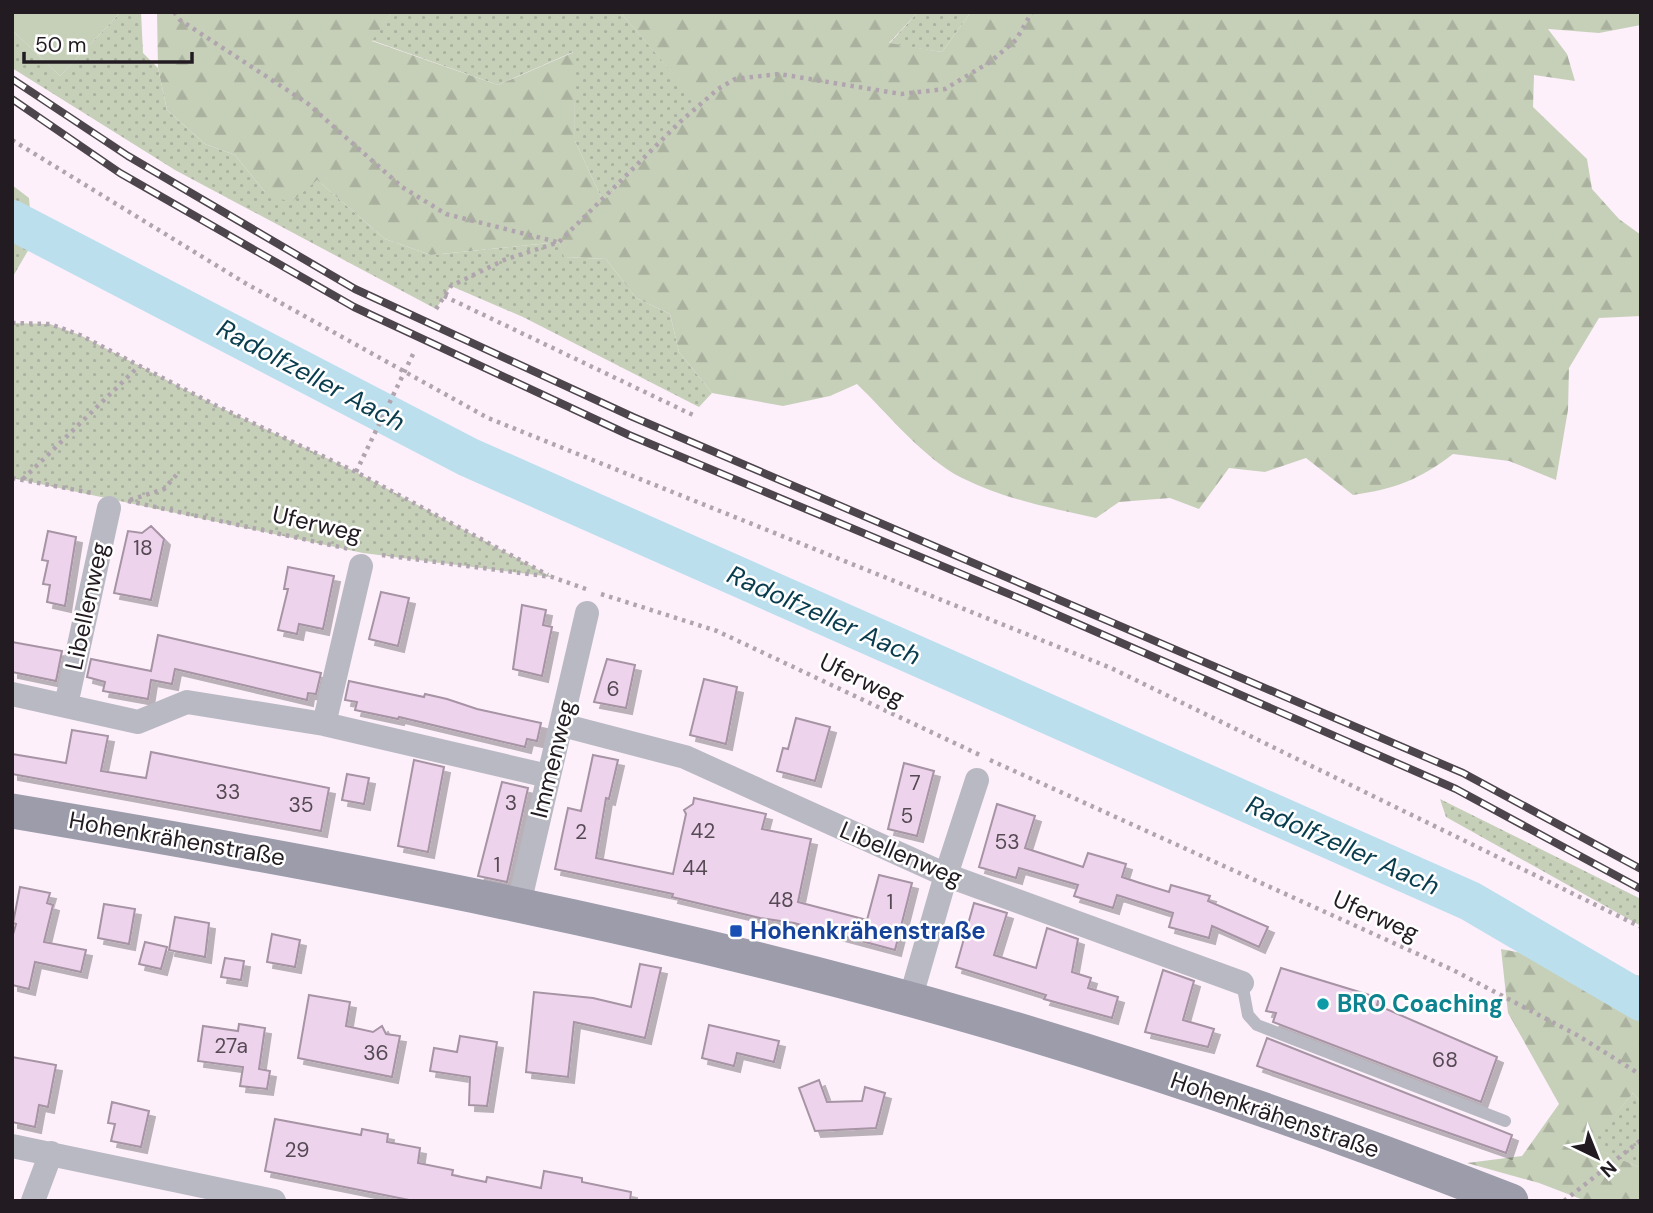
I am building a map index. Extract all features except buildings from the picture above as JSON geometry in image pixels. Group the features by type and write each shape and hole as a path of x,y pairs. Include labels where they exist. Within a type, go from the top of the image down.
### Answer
{"main road":[{"name":"Hohenkrähenstraße","path":"12,811 264,853 519,904 910,1000 1046,1039 1255,1106 1511,1201"}],"street":[{"name":"Libellenweg","path":"66,705 114,501"},
{"path":"324,724 363,557"},
{"name":"Immenweg","path":"519,904 587,613"},
{"name":"Libellenweg","path":"12,694 138,722 187,702 324,724 548,776"},
{"name":"Libellenweg","path":"562,725 685,757 946,875 1242,983"},
{"path":"910,1000 977,780"},
{"path":"12,1146 274,1201"},
{"path":"33,1201 51,1153"}],"lane":[{"path":"1242,983 1248,1015 1257,1025 1505,1121"}],"path":[{"path":"174,12 180,20 307,103 402,187 446,214 559,242"},
{"path":"436,309 451,286 504,260 559,242 680,122 718,89 735,79 779,74 901,94 945,89 990,62 1016,40 1032,12"},
{"path":"12,140 244,283 404,374 488,418 1111,668 1641,927"},
{"path":"444,296 695,416"},
{"path":"12,323 50,324 80,335 356,471 552,577"},
{"path":"356,471 415,350"},
{"path":"22,480 139,366"},
{"path":"114,501 164,489 179,472"},
{"name":"Uferweg","path":"12,478 363,557 552,577 717,631 780,659 861,702 1453,970 1577,1035 1641,1075"},
{"path":"1563,1201 1641,1140"}],"green space":[{"path":"12,12 121,12 60,76 12,30"},
{"path":"121,12 141,12 143,53 158,68 167,110 205,144 235,155 265,192 317,180 385,239 431,255 559,242 565,257 606,259 636,298 670,314 679,352 712,393 699,407 523,317 451,286 436,309 175,170 12,68 12,30 60,76"},
{"path":"157,12 392,12 372,41 498,85 574,52 575,141 603,201 699,104 620,12 918,12 889,43 942,52 971,12 1641,12 1641,25 1599,33 1548,29 1567,54 1575,81 1534,75 1533,107 1587,159 1592,189 1619,219 1641,235 1641,316 1599,318 1569,368 1568,410 1556,480 1509,461 1453,454 1429,471 1406,482 1353,495 1306,458 1265,472 1229,468 1199,509 1170,498 1119,502 1096,518 1011,497 962,478 920,448 857,384 830,396 783,406 712,393 679,352 670,314 636,298 606,259 564,257 559,242 431,255 385,239 317,180 291,203 265,192 235,155 205,144 167,110 158,68"},
{"path":"392,12 620,12 700,104 603,201 575,141 573,52 498,85 371,40"},
{"path":"918,12 971,12 942,52 889,44"},
{"path":"12,185 29,198 33,242 12,278"},
{"path":"12,323 50,324 80,335 215,405 356,472 552,577 363,553 12,478"},
{"path":"1440,799 1641,899 1641,926 1446,817"},
{"path":"1501,949 1641,976 1641,1103 1633,1093 1590,1146 1641,1168 1641,1201 1586,1201 1539,1183 1467,1163 1522,1156 1559,1104 1508,1013"},
{"path":"1633,1093 1641,1103 1641,1168 1589,1146"}],"waterway":[{"name":"Radolfzeller Aach","path":"12,220 468,457 1470,901 1641,1001"}],"railway":[{"path":"12,79 128,156 355,289 633,417 1463,773 1641,869"},
{"path":"12,99 120,173 354,307 629,435 1021,599 1456,789 1641,889"}],"place":[{"name":"Hohenkrähenstraße","path":"736,931"},
{"name":"BRO Coaching","path":"1323,1004"}]}
